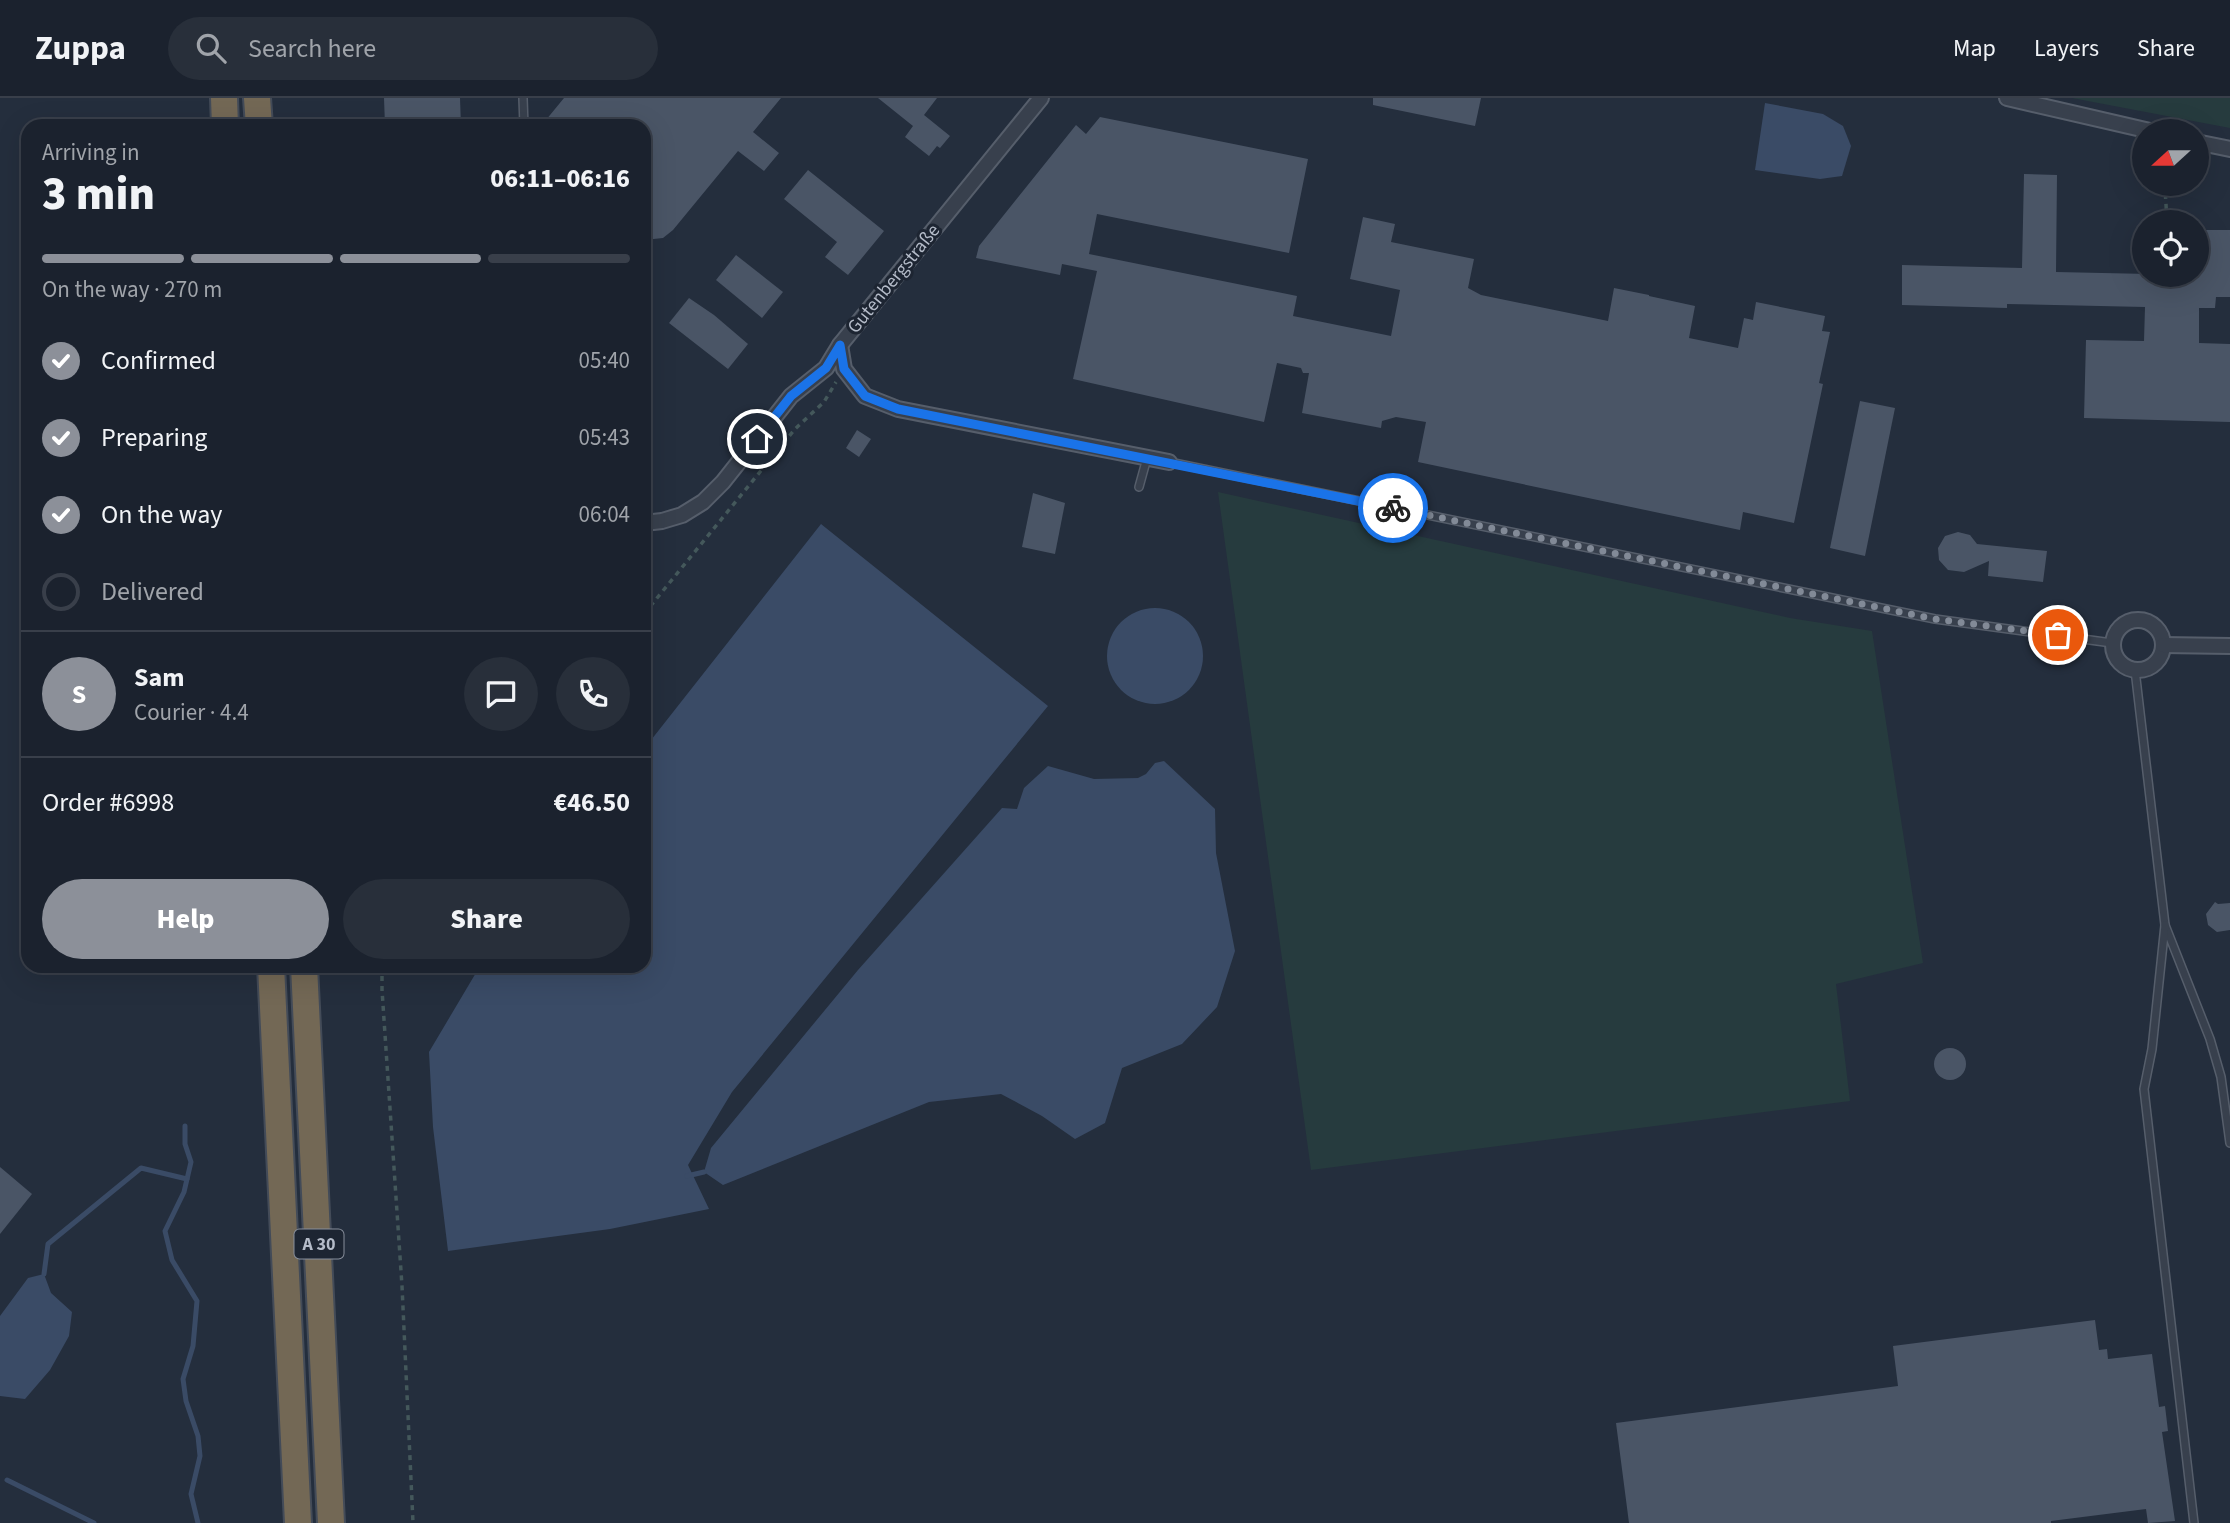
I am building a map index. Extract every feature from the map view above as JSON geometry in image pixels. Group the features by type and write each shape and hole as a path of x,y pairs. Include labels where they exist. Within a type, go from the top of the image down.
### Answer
{"highway":[{"path":"224,98 225,119"},
{"path":"257,98 258,119"},
{"name":"A 30","path":"271,973 298,1523"},
{"name":"A 30","path":"304,973 331,1523"}],"street":[{"name":"Gutenbergstraße","path":"651,522 682,515 703,502 723,482 791,396 826,368 840,345 1041,98"},
{"path":"2007,98 2132,127"},
{"path":"2209,145 2230,149"},
{"path":"840,345 844,369 865,396 898,409 1169,462"},
{"path":"2142,620 2157,628 2163,645 2159,660 2154,666 2146,670 2135,670 2122,666 2116,659 2112,643 2119,628 2125,623 2142,620"},
{"path":"2163,645 2230,646"}],"lane":[{"path":"523,98 524,119"},
{"path":"1139,487 1147,458"},
{"path":"1169,462 1935,619 2112,643"},
{"path":"2135,670 2165,925 2152,1049 2144,1089 2194,1523"},
{"path":"2165,925 2226,1080 2230,1143"}],"path":[{"path":"651,605 795,429 824,402 844,369"},
{"path":"382,973 402,1286 413,1523"}],"green space":[{"path":"2072,98 2230,98 2230,128 2209,124 2209,119 2183,119"},
{"path":"1218,492 1790,618 1872,631 1923,963 1836,984 1850,1101 1311,1170"}],"water":[{"path":"1765,103 1823,114 1843,126 1851,146 1842,176 1820,179 1755,170"},
{"path":"821,524 1048,706 732,1092 688,1165 709,1209 610,1229 448,1251 433,1127 429,1052 476,973 651,973 651,740"},
{"path":"1155,608 1173,612 1189,622 1199,638 1203,656 1199,674 1189,690 1173,700 1155,704 1137,700 1121,690 1111,674 1107,656 1111,638 1121,622 1137,612"},
{"path":"1164,761 1215,809 1216,853 1235,951 1217,1007 1182,1044 1122,1068 1105,1123 1075,1139 1042,1116 1001,1094 929,1102 723,1185 704,1172 711,1148 858,970 1002,808 1017,809 1024,788 1048,766 1094,779 1138,778 1146,774 1155,763"},
{"path":"44,1274 51,1293 72,1312 69,1336 50,1370 25,1399 0,1396 0,1316 28,1278"}],"building":[{"path":"384,98 460,98 461,119 385,119"},
{"path":"564,98 781,98 753,132 779,153 764,171 738,151 673,230 663,238 651,239 651,119 547,119"},
{"path":"878,98 937,98 924,115 950,136 929,156 905,137 913,126"},
{"path":"1373,98 1481,98 1475,126 1373,105"},
{"path":"1100,117 1308,159 1289,253 1097,214 1089,254 1297,296 1293,316 1391,336 1400,290 1350,279 1363,217 1395,224 1391,242 1474,259 1468,288 1481,295 1608,321 1614,288 1649,295 1695,306 1689,338 1738,348 1744,318 1753,320 1756,302 1825,316 1822,331 1830,332 1819,383 1823,384 1794,523 1743,512 1740,530 1418,462 1426,422 1396,417 1382,421 1381,428 1302,413 1309,373 1303,373 1301,368 1277,363 1264,422 1073,379 1097,271 1062,264 1060,275 976,258 979,246 1076,125 1086,134"},
{"path":"808,170 884,231 848,275 825,257 837,242 784,199"},
{"path":"2024,174 2057,175 2056,272 2132,274 2132,287 2209,287 2209,230 2230,230 2230,297 2216,297 2215,308 2199,308 2199,343 2230,344 2230,422 2084,418 2086,340 2144,341 2145,307 2007,304 2007,308 1902,305 1902,265 2022,268"},
{"path":"736,255 783,292 762,318 716,280"},
{"path":"689,298 748,344 728,369 669,323"},
{"path":"1860,401 1895,408 1865,556 1830,548"},
{"path":"857,430 871,439 859,457 846,448"},
{"path":"1033,493 1065,503 1055,554 1022,547"},
{"path":"1958,532 1970,535 1977,544 2047,551 2043,582 1988,576 1989,561 1964,572 1948,570 1939,560 1938,548 1945,536"},
{"path":"2215,902 2230,903 2230,930 2217,932 2208,925 2206,914"},
{"path":"1950,1048 1961,1053 1966,1064 1961,1075 1950,1080 1939,1075 1934,1064 1939,1053"},
{"path":"0,1167 32,1194 0,1234"},
{"path":"2095,1320 2099,1350 2107,1349 2108,1359 2152,1354 2159,1407 2165,1406 2168,1431 2162,1432 2175,1521 2148,1523 2146,1509 2051,1523 1629,1523 1616,1423 1898,1386 1893,1346"}],"waterway":[{"path":"185,1126 185,1144 191,1162 184,1192 165,1231 172,1260 197,1301 193,1346 183,1379 186,1401 198,1436 200,1456 191,1494 198,1523"},
{"path":"44,1274 48,1244 141,1168 187,1179"},
{"path":"687,1176 704,1172"},
{"path":"7,1480 94,1523"}],"way so far":[{"path":"1393,508 1935,619 2058,635"}],"route":[{"path":"757,439 791,396 826,368 840,345 844,369 865,396 898,409 1393,508"}]}
